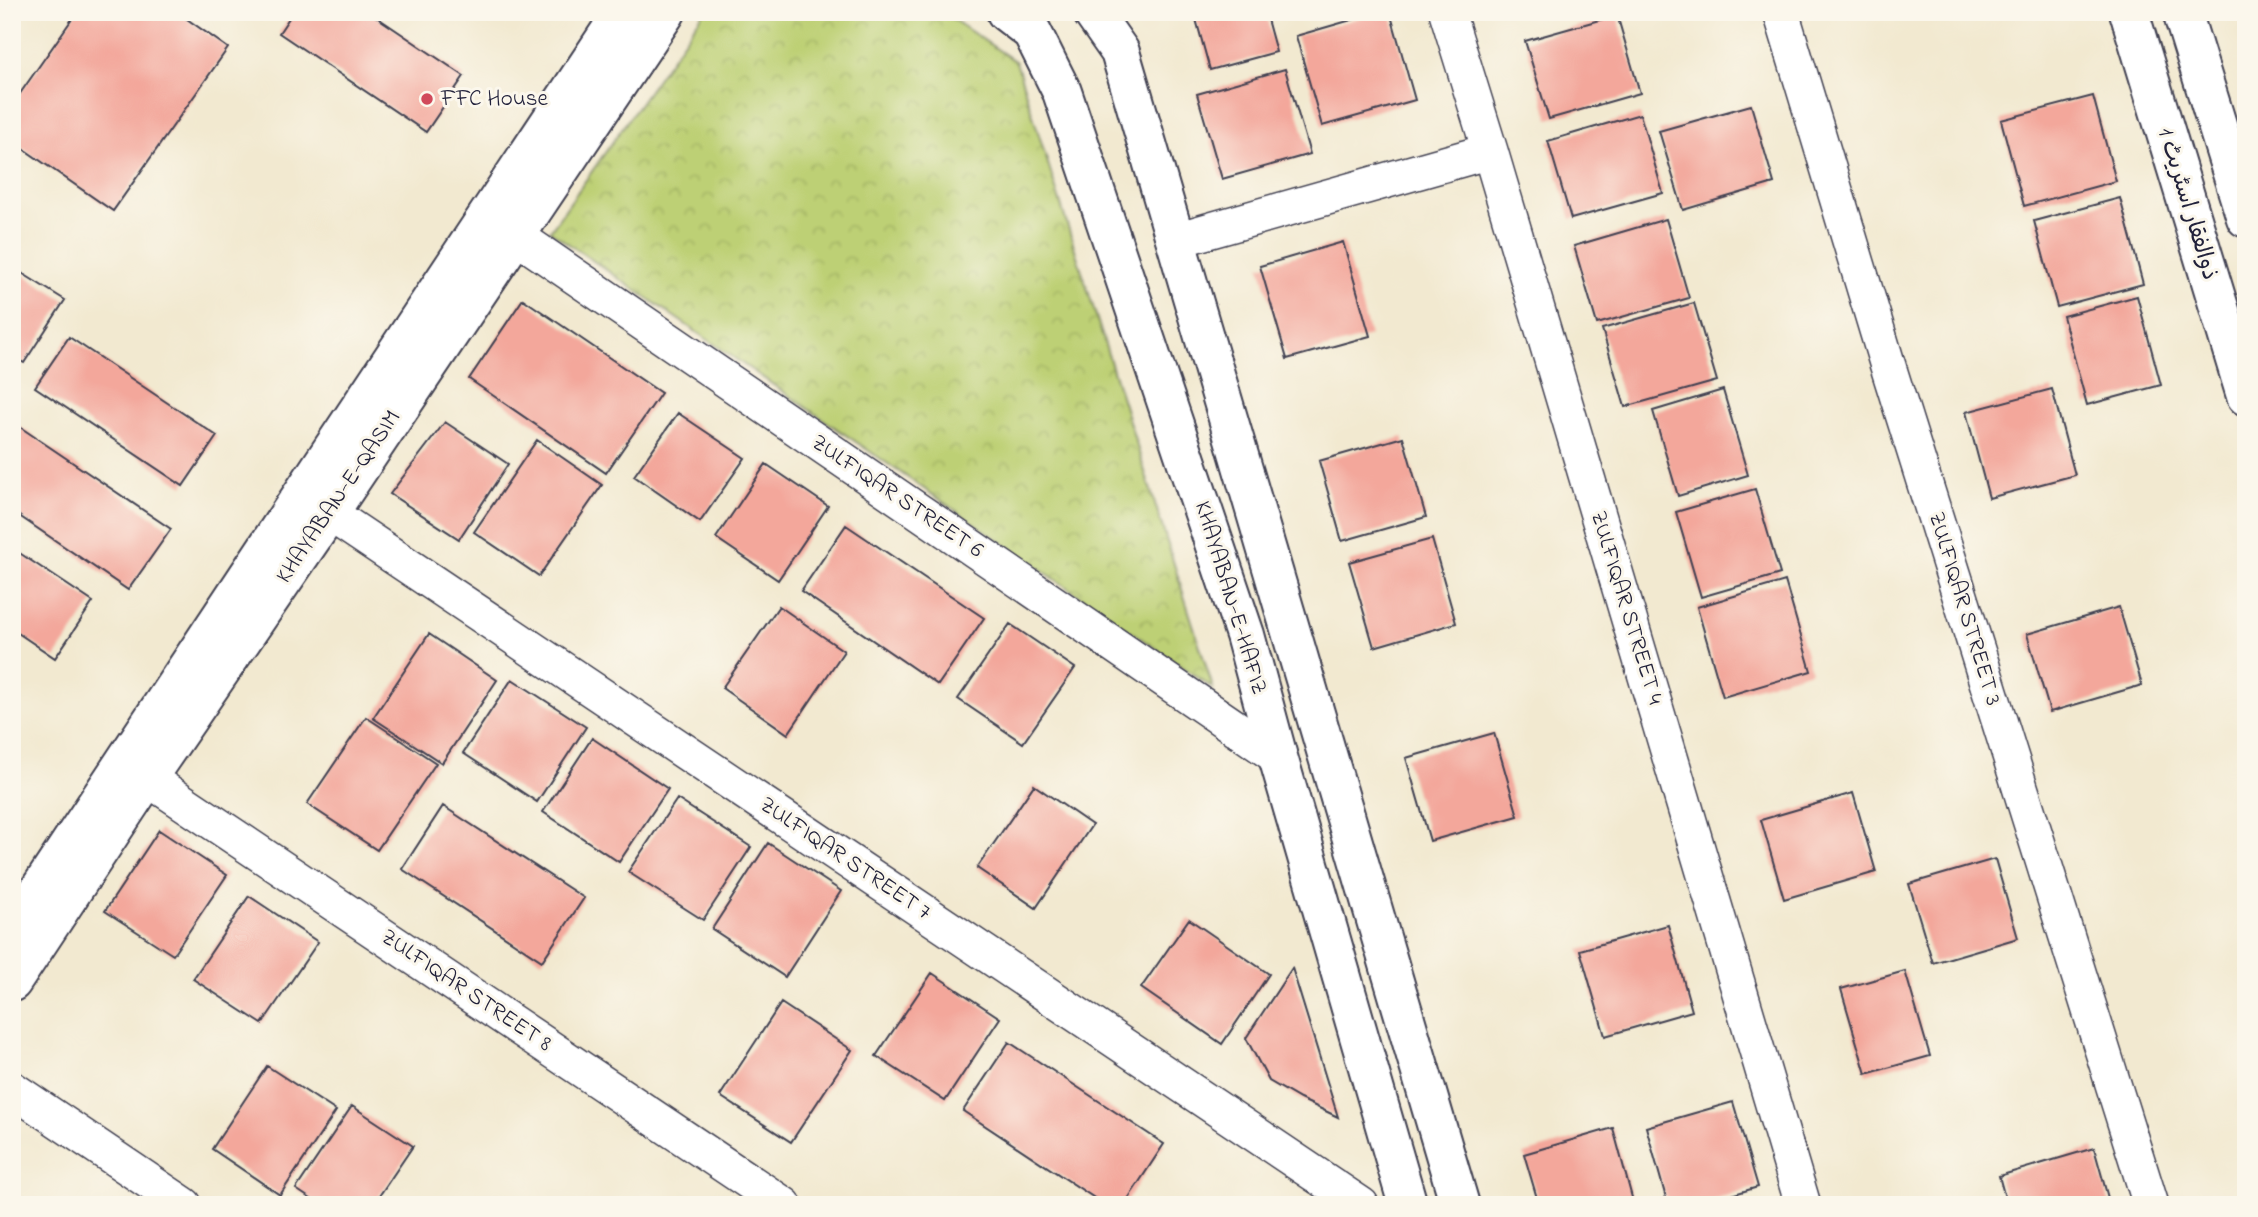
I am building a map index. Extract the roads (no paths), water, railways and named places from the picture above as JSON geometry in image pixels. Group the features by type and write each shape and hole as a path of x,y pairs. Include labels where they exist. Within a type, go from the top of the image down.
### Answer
{"street":[{"name":"KHAYABAN-E-QASIM","path":"12,931 624,12"},
{"name":"KHAYABAN-E-QASIM","path":"12,982 666,12"},
{"name":"KHAYABAN-E-HAFIZ","path":"1006,12 1032,32 1062,92 1245,635 1408,1205"},
{"path":"1092,12 1120,52"},
{"path":"1105,12 1120,52 1176,240 1460,1205"},
{"name":"ZULFIQAR STREET 4","path":"1447,12 1802,1205"},
{"name":"ZULFIQAR STREET 3","path":"1781,12 1887,363 2151,1205"},
{"name":"ذوالفقار اسٹریٹ 1","path":"2129,12 2246,396"},
{"path":"2182,12 2246,218"},
{"path":"1176,240 1490,152"},
{"name":"ZULFIQAR STREET 6","path":"516,236 1278,757"},
{"name":"ZULFIQAR STREET 7","path":"329,513 1361,1205"},
{"name":"ZULFIQAR STREET 8","path":"148,778 784,1205"},
{"path":"12,1089 184,1205"}],"place":[{"name":"FFC House","path":"427,99"}]}
